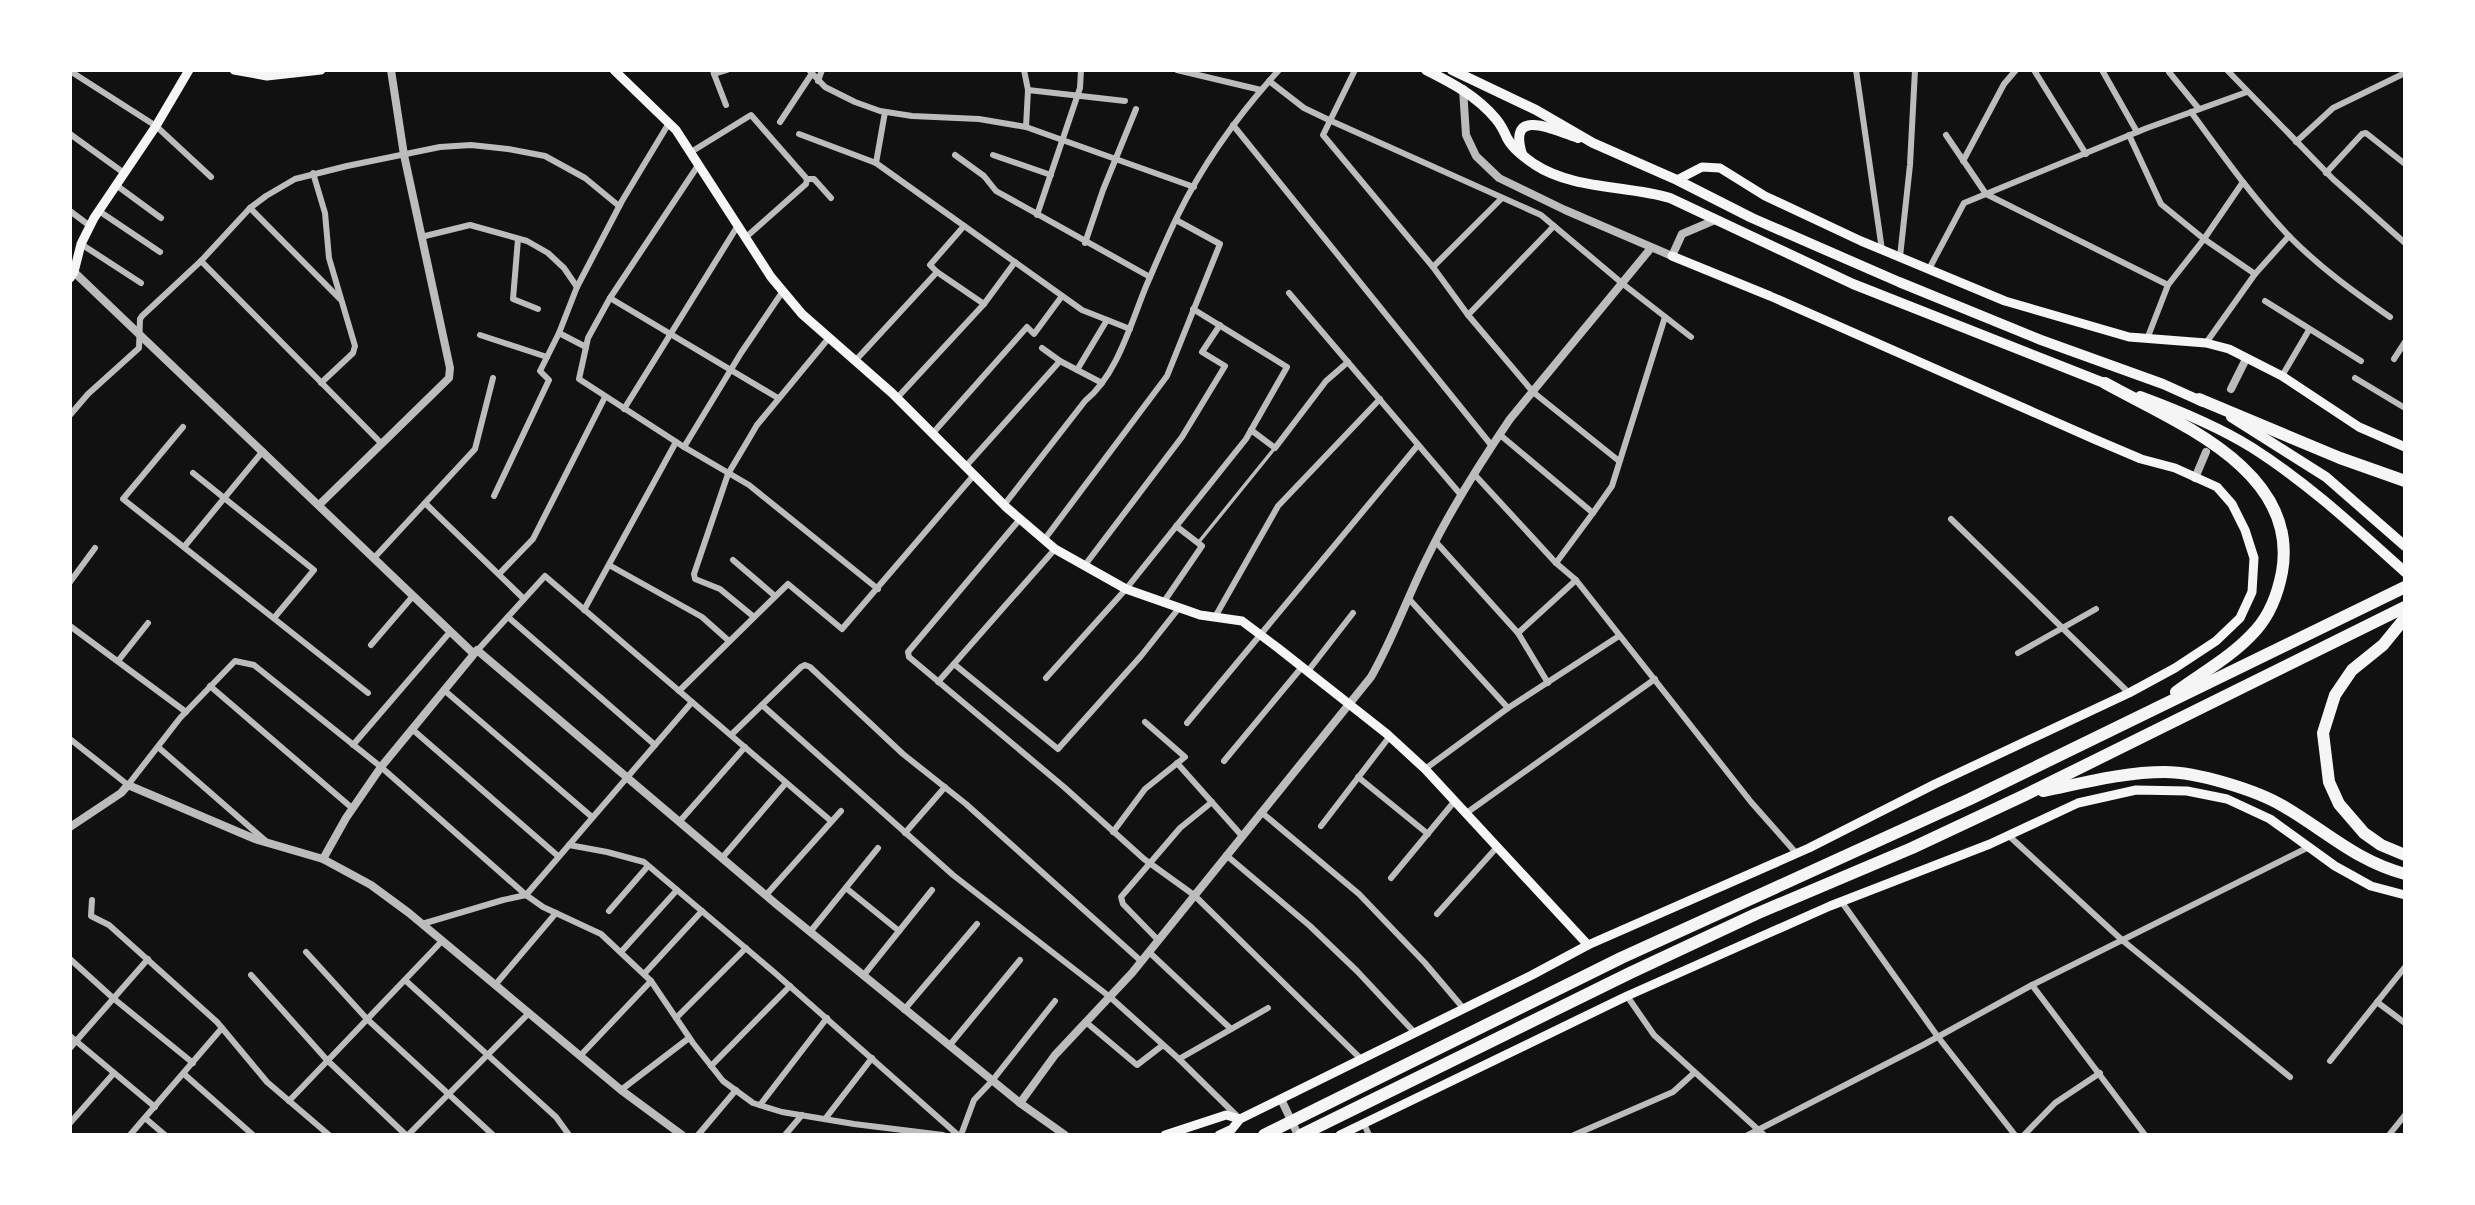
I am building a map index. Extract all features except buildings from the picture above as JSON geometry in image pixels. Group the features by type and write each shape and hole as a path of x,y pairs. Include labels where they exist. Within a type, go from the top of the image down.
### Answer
{"highway":[{"path":"2105,383 2191,431 2240,463 2257,481 2271,505 2281,531 2284,559 2279,587 2271,609 2257,629 2227,657 2148,713"},
{"path":"2199,399 2340,458 2405,481"},
{"path":"1264,1135 1621,958 1882,840 2405,587"},
{"path":"1300,1135 1667,955 1912,848 2025,795 2405,607"},
{"path":"2405,618 2383,645 2352,670 2335,695 2323,733 2329,782 2339,804 2364,833 2381,845 2405,855"},
{"path":"2025,795 2125,775 2167,772 2228,784 2281,804 2360,858 2405,874"}],"main road":[{"path":"72,275 81,244 90,226 156,126 189,70"},
{"path":"233,70 267,76 321,70"},
{"path":"614,70 669,124 691,152 737,227 802,314 897,398 1004,505 1055,549 1126,589 1179,608 1242,621 1390,736 1499,846 1588,945"},
{"path":"1426,70 1463,89 1498,121 1514,147 1537,166 1566,178 1650,192 1670,198 1853,284 2180,412 2222,431 2250,447 2338,511 2401,569"},
{"path":"1452,70 1546,115 1593,143"},
{"path":"1522,155 1519,136 1521,130 1528,125 1536,124 1593,143 1677,180 1752,218 1899,282 2199,399 2277,444 2326,477 2405,546"},
{"path":"1677,180 1703,167 1720,168 1765,196 1882,250 2005,301 2129,337 2206,343 2229,349 2282,376 2359,427 2405,447"},
{"path":"1219,1135 1232,1129 1240,1119 1588,945 1797,854 1935,784 2129,693 2175,668 2216,641 2240,618 2252,592 2254,558 2245,530 2232,504 2217,487 2175,468 2130,454 1672,256"},
{"path":"1340,1135 1627,996 1841,901 2008,835 2078,803 2136,790 2187,791 2227,799 2270,819 2335,866 2371,886 2405,895"},
{"path":"1165,1135 1226,1115 1240,1119"}],"street":[{"path":"319,505 449,377 450,368 404,155 391,70"},
{"path":"726,104 714,72 727,70"},
{"path":"818,81 822,70"},
{"path":"1024,70 1028,90 1026,128"},
{"path":"1037,215 1078,95 1081,70"},
{"path":"1177,70 1261,90"},
{"path":"1004,505 1085,401 1099,390 1130,329 1176,220 1194,187 1233,125 1279,70"},
{"path":"1355,70 1323,135 1532,392 1619,461"},
{"path":"1856,70 1882,250"},
{"path":"1900,257 1910,165 1916,70"},
{"path":"1963,161 2004,84 2016,70"},
{"path":"2034,70 2086,154"},
{"path":"2102,70 2137,132"},
{"path":"2229,70 2326,173 2405,243"},
{"path":"70,71 156,126 211,177"},
{"path":"2169,72 2243,182 2289,236 2341,283 2390,317"},
{"path":"780,122 810,73 825,87 855,102 885,111 912,116 979,119 1026,128 1194,187"},
{"path":"2296,142 2333,108 2405,73"},
{"path":"1269,81 1304,108 1541,215 1691,337"},
{"path":"1463,89 1466,135 1476,156 1499,178 1565,211 1672,256 1682,234 1715,220"},
{"path":"1028,90 1125,101"},
{"path":"1929,269 1964,203 2129,135 2248,92"},
{"path":"1086,243 1136,109"},
{"path":"876,163 885,111"},
{"path":"691,152 751,115 807,179 814,179 831,198"},
{"path":"494,496 549,380 540,371 577,287 619,206 669,124"},
{"path":"1233,125 1492,446"},
{"path":"2326,173 2362,134 2366,133 2405,164"},
{"path":"70,134 124,173"},
{"path":"799,134 876,163 1083,310 1130,329"},
{"path":"1946,135 1986,194 2168,285"},
{"path":"2129,135 2161,204 2204,239 2255,274"},
{"path":"70,415 88,394 139,348 142,316 201,261 250,208 295,179 440,147 471,145 545,156 585,178 619,206"},
{"path":"955,155 984,176 996,191 1150,277"},
{"path":"993,155 1051,175"},
{"path":"699,164 610,298 588,338 579,379 684,447 749,485 878,589"},
{"path":"313,173 325,213 329,258 355,350 321,383"},
{"path":"745,238 806,184 807,179"},
{"path":"2147,339 2168,285 2243,182"},
{"path":"116,185 161,218"},
{"path":"1433,267 1502,198"},
{"path":"250,208 341,300"},
{"path":"70,211 90,226"},
{"path":"99,211 160,252"},
{"path":"1044,540 1167,376 1220,244 1176,220"},
{"path":"421,237 470,225 517,239 548,253 564,268 577,287"},
{"path":"964,226 930,265 984,304"},
{"path":"1468,315 1554,226"},
{"path":"624,409 737,227"},
{"path":"2206,343 2255,274 2289,236"},
{"path":"517,239 513,299 538,309"},
{"path":"81,244 141,283"},
{"path":"1020,1103 1055,1055 1149,952 1371,677 1436,541 1499,434 1651,248"},
{"path":"201,261 382,444"},
{"path":"897,398 984,304 1015,262"},
{"path":"855,361 937,272"},
{"path":"72,275 142,334 450,632 904,1010 1020,1103 1065,1135"},
{"path":"684,447 730,370 783,291"},
{"path":"1289,293 1461,495"},
{"path":"933,433 1027,327 1034,334 1062,296"},
{"path":"610,298 778,398"},
{"path":"2265,301 2361,361"},
{"path":"1046,678 1126,589 1251,430 1287,367 1193,309"},
{"path":"1556,563 1612,486 1665,317"},
{"path":"1077,370 1107,320"},
{"path":"1085,565 1182,437 1225,366 1202,352 1220,325"},
{"path":"2282,376 2309,330"},
{"path":"559,333 586,347"},
{"path":"480,335 547,357"},
{"path":"754,617 720,589 695,579 694,574 729,474 757,425 828,338"},
{"path":"2394,359 2405,342"},
{"path":"1042,348 1060,361 1102,383"},
{"path":"2231,389 2246,359"},
{"path":"966,466 1060,361"},
{"path":"1251,430 1275,448 1326,381 1348,362"},
{"path":"374,558 477,445 493,377"},
{"path":"2355,378 2405,408"},
{"path":"499,574 533,539 605,397"},
{"path":"1215,617 1278,506 1380,399"},
{"path":"183,428 123,499 368,693"},
{"path":"1499,434 1593,513"},
{"path":"584,610 677,442"},
{"path":"1187,723 1418,445"},
{"path":"184,547 263,451"},
{"path":"2195,478 2206,452"},
{"path":"193,473 314,570 274,618"},
{"path":"1474,474 1556,563 1576,580 1751,802 1797,854"},
{"path":"680,691 788,584 842,629 975,475"},
{"path":"425,503 524,599"},
{"path":"1020,519 908,652 909,657 1149,863 1194,895 1362,1060"},
{"path":"1951,519 2129,693"},
{"path":"1163,603 1202,546 1176,526"},
{"path":"1436,541 1518,633 1548,683"},
{"path":"70,582 95,548"},
{"path":"938,682 1055,549"},
{"path":"733,560 775,596"},
{"path":"609,565 702,617 729,641"},
{"path":"323,859 352,808 381,767 475,652 545,576 831,821"},
{"path":"1518,633 1576,580"},
{"path":"372,645 413,596"},
{"path":"1409,598 1508,708"},
{"path":"954,664 1058,749 1141,656 1179,608"},
{"path":"2018,653 2096,608"},
{"path":"1224,761 1353,613"},
{"path":"508,617 655,745"},
{"path":"118,661 148,623"},
{"path":"70,626 186,712"},
{"path":"354,745 450,632"},
{"path":"1425,769 1508,708 1619,636"},
{"path":"70,827 121,793 186,712 235,661 254,665 381,767 526,895 556,913 601,934 651,981 689,1038 723,1082 760,1105 892,1132 943,1135"},
{"path":"731,735 801,667 810,667 903,754 945,787 1141,961"},
{"path":"1465,814 1655,678"},
{"path":"211,686 352,808"},
{"path":"444,690 592,817"},
{"path":"422,924 526,895 692,702"},
{"path":"762,705 953,875 1110,997 1240,1119"},
{"path":"1114,832 1146,789 1184,758 1184,755 1145,722"},
{"path":"412,729 558,856"},
{"path":"1321,826 1390,736"},
{"path":"70,739 128,785 268,843 323,859 371,885 422,924 621,1090 682,1135"},
{"path":"158,747 268,843"},
{"path":"680,821 745,747"},
{"path":"1177,763 1242,836"},
{"path":"1358,777 1428,834"},
{"path":"722,858 786,783"},
{"path":"905,833 945,787"},
{"path":"1158,940 1121,900 1180,828 1212,802"},
{"path":"1391,878 1454,802"},
{"path":"766,895 841,811"},
{"path":"1261,812 1359,894 1425,963 1464,1009"},
{"path":"2008,835 2122,940 2290,1077"},
{"path":"569,845 644,862 960,1135 974,1100 1055,1001"},
{"path":"1437,914 1499,846"},
{"path":"1748,1135 1760,1133 2032,985 2309,847"},
{"path":"810,932 878,848"},
{"path":"1226,855 1310,926 1415,1033"},
{"path":"609,911 648,866"},
{"path":"846,888 899,931"},
{"path":"621,952 677,890"},
{"path":"863,976 932,890"},
{"path":"92,900 91,916 109,925 148,959 222,1028 267,1082 329,1135"},
{"path":"1841,901 1938,1037 2015,1135"},
{"path":"644,974 702,911"},
{"path":"495,985 556,913"},
{"path":"904,1010 977,924"},
{"path":"289,1101 442,941"},
{"path":"676,1018 746,948"},
{"path":"306,952 367,1019 493,1135"},
{"path":"1149,952 1231,1029"},
{"path":"70,959 193,1063"},
{"path":"70,1048 73,1039 148,959"},
{"path":"949,1046 1020,960"},
{"path":"2330,1061 2405,967"},
{"path":"251,975 327,1060 407,1135 529,1013"},
{"path":"405,980 556,1117 569,1135"},
{"path":"580,1056 651,981"},
{"path":"2032,985 2145,1135"},
{"path":"711,1066 790,986"},
{"path":"1627,996 1654,1035 1760,1133"},
{"path":"2377,1002 2405,1023"},
{"path":"1179,1059 1268,1008"},
{"path":"760,1105 827,1018"},
{"path":"1087,1023 1137,1065 1163,1045"},
{"path":"130,1135 222,1028"},
{"path":"621,1090 689,1038"},
{"path":"73,1039 155,1107"},
{"path":"825,1119 872,1058"},
{"path":"70,1123 114,1073"},
{"path":"1574,1135 1673,1092 1695,1073"},
{"path":"2024,1135 2055,1103 2100,1073"},
{"path":"184,1074 253,1135"},
{"path":"698,1135 736,1090"},
{"path":"1281,1099 1300,1135"},
{"path":"785,1135 802,1115"},
{"path":"2389,1135 2405,1115"},
{"path":"145,1118 165,1135"},
{"path":"1364,1124 1369,1135"}],"lane":[{"path":"1198,543 1275,448"}]}
